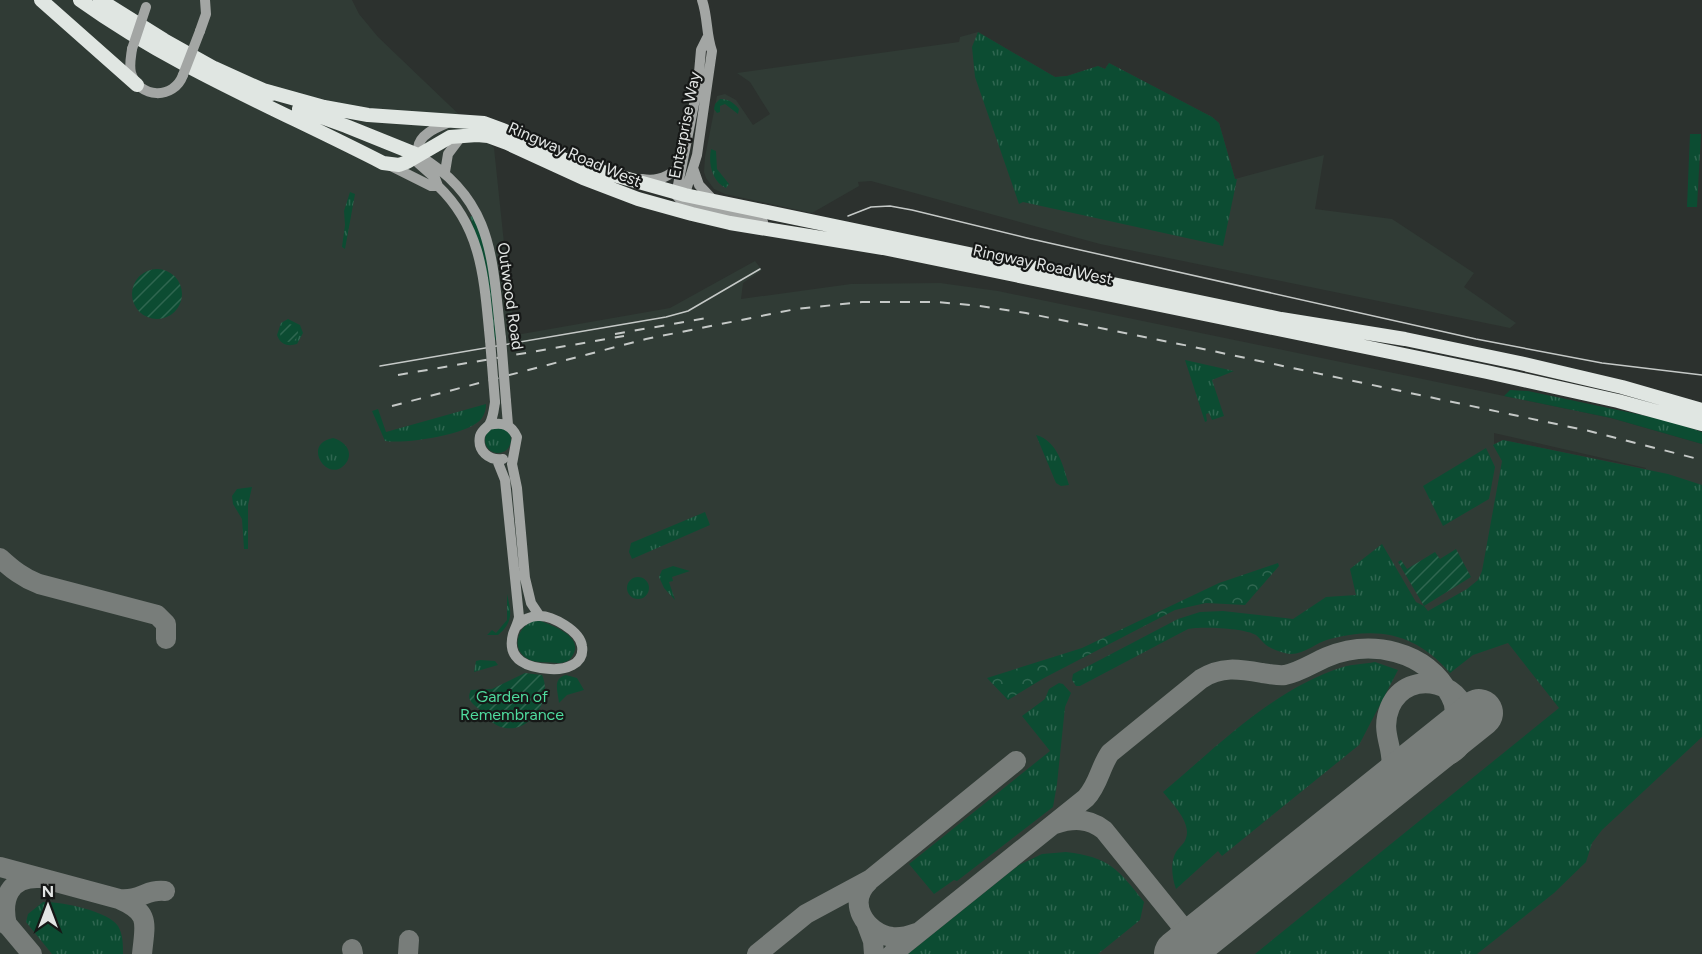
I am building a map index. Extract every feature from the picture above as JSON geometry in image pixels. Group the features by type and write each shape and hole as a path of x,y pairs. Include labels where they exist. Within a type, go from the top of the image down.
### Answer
{"highway":[{"path":"41,0 137,85"},
{"path":"80,0 183,65 383,163 399,165 418,155"},
{"path":"100,0 153,34 214,68 301,110 418,155"},
{"name":"Ringway Road West","path":"263,90 324,108 348,112 389,118 474,122 496,127 563,159 680,197 715,202 1281,319 1405,339 1622,387 1702,410"},
{"name":"Ringway Road West","path":"418,155 450,137 488,136 583,178 667,208 730,223 797,233 956,263 1511,377 1618,401 1702,424"}],"street":[{"path":"148,3 132,49 131,74 142,90 166,93 181,82 206,14 205,0"},
{"name":"Enterprise Way","path":"667,208 680,197 693,168 702,127 712,51 707,38 707,20 702,0"},
{"name":"Enterprise Way","path":"680,197 698,84 701,50 707,38"},
{"path":"438,186 435,178 418,163 418,147 424,136 452,121"},
{"path":"445,172 448,154 459,138"},
{"name":"Outwood Road","path":"418,155 445,172 465,192 485,233 491,261 500,401 508,425 517,437 516,449 512,454 512,464 517,488 528,597 540,615"},
{"path":"589,168 656,180 671,173 684,161"},
{"name":"Outwood Road","path":"383,163 431,186 438,186 460,212 475,241 496,339"},
{"path":"693,168 699,185 715,202"},
{"path":"680,197 797,233"},
{"name":"Outwood Road","path":"485,428 500,401"},
{"path":"508,425 502,423 485,428 480,444 486,455 497,460 512,454"},
{"path":"497,460 504,480 519,617 513,633 513,651 518,659 531,667 541,669 561,670 575,664 581,655 582,646 579,639 564,626 540,615 525,619 517,626"}],"shaded area":[{"path":"0,0 352,0 359,14 378,37 494,148 509,291 516,335 670,308 755,261 762,270 743,283 741,299 851,284 940,283 998,291 1611,418 1702,444 1702,950 1700,954 0,954","holes":["1494,433 1646,468 1503,440 1494,444"]},
{"path":"978,32 1055,77 1067,76 1098,66 1105,69 1109,63 1212,117 1219,123 1235,179 1324,155 1315,209 1392,219 1474,273 1464,287 1516,323 1510,328 1100,244 871,181 858,182 859,186 812,213 725,194 714,189 706,178 705,157 717,96 725,94 736,100 753,125 770,114 750,82 737,73 959,42 960,37"}],"green space":[{"path":"978,32 1055,77 1067,76 1098,66 1105,69 1109,63 1212,117 1219,123 1235,179 1237,179 1223,246 1023,202 1019,204 975,77 972,47"},
{"path":"720,99 733,103 739,109 738,114 725,104 720,106 720,112 717,113 714,109 715,104"},
{"path":"1690,134 1701,134 1697,207 1687,207"},
{"path":"711,149 716,151 717,169 729,184 726,188 717,181 712,172"},
{"path":"350,192 355,194 345,249 342,247 344,211"},
{"path":"474,215 484,245 490,276 498,339 494,340 485,263 470,217"},
{"path":"157,269 166,271 177,280 182,294 180,303 171,314 157,319 148,317 137,308 132,294 134,285 143,274"},
{"path":"288,319 300,325 303,333 297,344 284,344 277,335 281,323"},
{"path":"289,324 295,327 298,333 295,339 289,342 283,339 280,333 283,327"},
{"path":"1185,360 1234,371 1212,380 1224,416 1212,420 1209,413 1206,414 1207,421 1205,422"},
{"path":"1510,390 1528,391 1670,421 1702,432 1702,444 1611,418 1504,396"},
{"path":"486,404 482,418 465,429 437,437 395,442 385,441 372,411 378,409 386,432"},
{"path":"498,427 508,430 511,440 508,450 498,453 488,450 485,440 488,430"},
{"path":"1036,435 1055,448 1069,485 1061,486 1056,483"},
{"path":"333,438 344,444 349,455 346,463 339,469 332,470 326,467 318,455 323,442"},
{"path":"1503,440 1668,474 1702,485 1702,737 1602,830 1592,843 1586,862 1554,893 1477,954 1255,954 1559,708 1508,643 1473,655 1450,673 1424,649 1396,636 1381,634 1365,633 1330,639 1291,654 1271,648 1256,635 1243,631 1194,628 1188,629 1080,686 1076,686 1072,680 1073,674 1178,619 1200,612 1223,611 1293,619 1326,597 1356,595 1350,569 1382,544 1416,602 1428,611 1467,589 1478,580 1482,571 1502,461 1493,445"},
{"path":"1486,448 1495,467 1489,499 1443,526 1423,486"},
{"path":"252,487 248,505 248,549 244,549 242,519 233,504 232,496 237,489"},
{"path":"705,512 710,525 632,559 629,552 631,543"},
{"path":"1456,549 1471,577 1424,606 1398,562 1401,560 1407,569 1435,552 1440,559"},
{"path":"1278,563 1279,566 1245,605 1206,603 1175,610 1044,678 1008,700 987,678 1082,648 1219,583"},
{"path":"673,566 690,571 672,577 673,581 669,582 675,600 664,588 659,577 662,570"},
{"path":"634,577 642,577 649,584 649,592 642,599 634,599 627,592 627,584"},
{"path":"507,594 510,616 507,626 498,635 487,635 492,630 496,633 507,620"},
{"path":"538,620 558,628 574,642 575,648 569,660 561,663 540,662 523,656 519,650 518,637 525,626"},
{"path":"476,661 495,661 498,665 474,672"},
{"path":"1375,662 1398,670 1359,745 1222,856 1218,851 1176,889 1172,866 1176,852 1186,838 1187,832 1178,810 1163,792 1247,720 1293,689 1343,667"},
{"name":"Garden of Remembrance","path":"525,673 542,675 545,694 538,712 524,725 515,728 500,727 470,701 471,690 492,689"},
{"path":"566,675 577,678 584,690 567,695 559,703 557,682"},
{"path":"1059,683 1071,693 1065,707 1053,807 957,881 954,880 934,894 909,864 1050,751 1022,716 1045,699 1049,689"},
{"path":"1066,852 1093,857 1111,866 1144,902 1140,920 1098,954 908,954 1019,865 1042,854"},
{"path":"43,902 83,908 113,921 121,932 123,954 52,954 26,922 28,914"}],"taxiway":[{"path":"0,558 18,573 39,584 157,615 166,624 166,639"},
{"path":"892,954 1086,798 1094,787 1110,753 1208,675 1223,670 1285,675 1344,652 1361,649 1396,652 1412,658 1427,668 1440,680 1454,703 1452,725 1433,750"},
{"path":"1375,797 1390,771 1392,760 1386,731 1387,720 1390,707 1399,694 1410,686 1424,683 1450,690 1460,699 1466,712 1465,737 1461,745 1448,756 1413,766"},
{"path":"757,954 806,914 871,879 1016,761"},
{"path":"1055,824 1081,820 1093,823 1104,830 1180,924 1183,942 1177,954"},
{"path":"0,867 119,899 129,904 137,909 144,920 142,954"},
{"path":"7,925 5,907 10,891 20,881 39,878"},
{"path":"869,881 862,889 859,898 859,907 867,923 874,930 892,937 916,933"},
{"path":"119,899 165,891"},
{"path":"0,916 32,954"},
{"path":"867,925 873,941 874,954"},
{"path":"408,954 409,940"},
{"path":"352,949 353,954"}],"runway":[{"path":"1178,954 1479,713"}],"tram line":[{"path":"848,216 871,207 890,206 912,210 1476,339 1602,363 1702,375"},
{"path":"380,366 666,317 688,311 760,269"}],"railway":[{"path":"392,406 646,339 796,309 862,302 938,302 1026,313 1189,346 1589,431 1702,460"},
{"path":"615,334 707,318"},
{"path":"398,375 624,336"}]}
